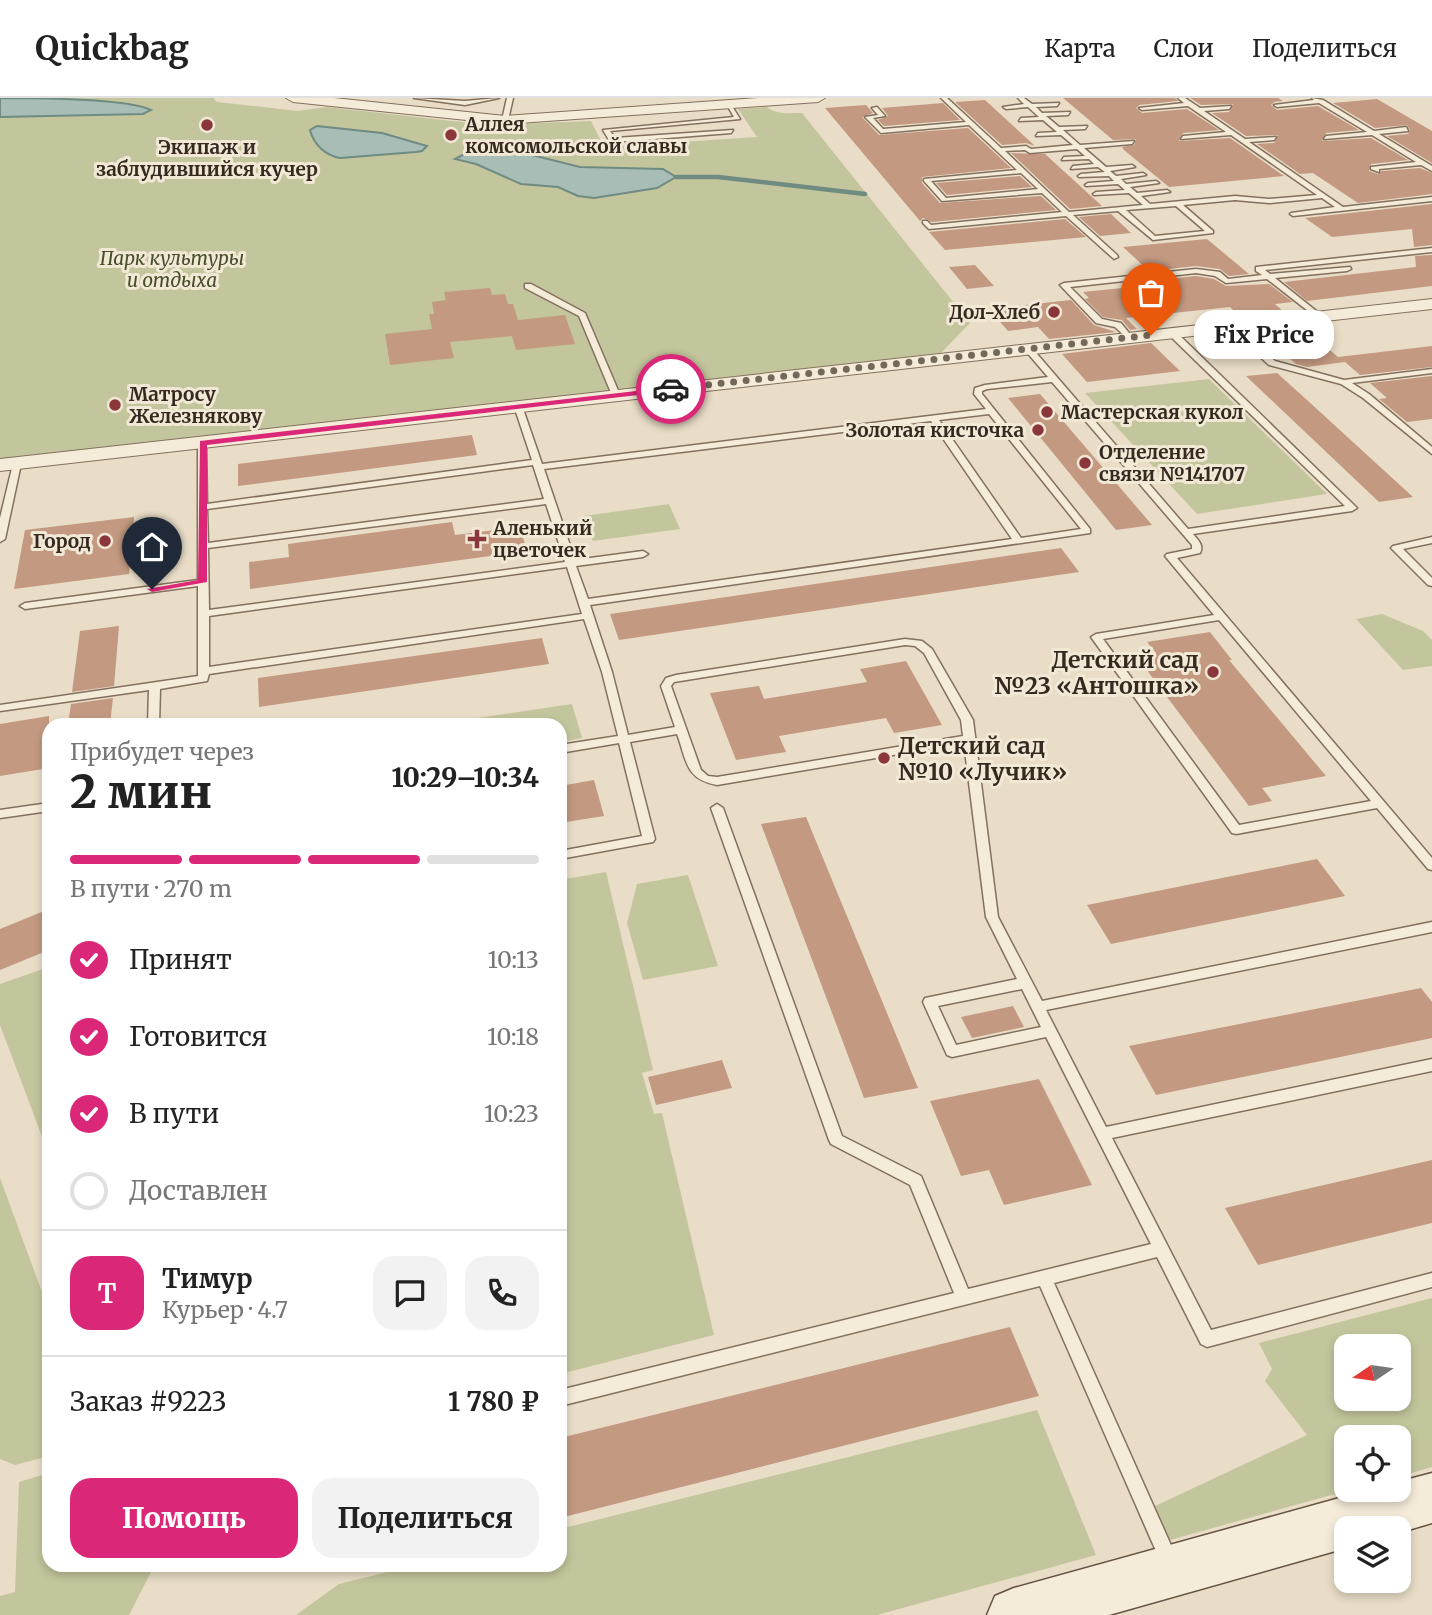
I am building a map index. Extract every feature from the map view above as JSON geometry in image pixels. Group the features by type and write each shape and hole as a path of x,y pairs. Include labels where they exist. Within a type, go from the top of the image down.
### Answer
{"main road":[{"path":"1014,1615 1432,1498"}],"street":[{"path":"293,98 505,121 818,98"},
{"path":"8,465 1432,304"}],"lane":[{"path":"417,98 465,103 496,98"},
{"path":"505,121 510,98"},
{"path":"944,98 1114,257"},
{"path":"1021,98 1148,206"},
{"path":"1181,98 1342,209"},
{"path":"1277,105 1318,99 1432,169"},
{"path":"1045,142 1049,122 1057,104"},
{"path":"1142,108 1189,104"},
{"path":"730,105 738,118 606,130 611,139 615,140 731,131"},
{"path":"1006,107 1049,122 1076,120"},
{"path":"1198,110 1229,107"},
{"path":"875,108 882,116 868,117 881,131 971,123"},
{"path":"1014,113 1093,135"},
{"path":"1031,128 1068,113"},
{"path":"1021,120 1085,127"},
{"path":"1038,135 1049,122"},
{"path":"1326,138 1406,130 1404,128"},
{"path":"1183,138 1233,133"},
{"path":"1243,141 1274,138"},
{"path":"999,150 1026,148 1030,151 1132,142"},
{"path":"1106,201 1113,176 1115,152"},
{"path":"1064,159 1167,192"},
{"path":"1096,194 1113,176 1122,159"},
{"path":"1377,171 1373,168 1432,162"},
{"path":"1088,185 1132,167"},
{"path":"1073,168 1156,183"},
{"path":"1022,171 926,180 943,200 1043,191"},
{"path":"1081,176 1143,175"},
{"path":"926,222 929,227 1234,198 1269,201 1322,196"},
{"path":"1293,214 1432,198"},
{"path":"1120,209 1153,238 1212,232 1177,204"},
{"path":"1044,216 1056,227"},
{"path":"1021,218 1032,229"},
{"path":"997,220 1009,232"},
{"path":"974,222 984,234"},
{"path":"951,225 961,236"},
{"path":"935,226 945,237"},
{"path":"1094,253 1105,249"},
{"path":"1317,316 1259,269 1432,250"},
{"path":"1209,283 1347,269"},
{"path":"1129,338 1118,325 1099,321 1064,285 1196,271 1217,274 1226,281"},
{"path":"528,286 582,315 616,395"},
{"path":"1231,326 1272,363 1344,382 1366,396 1432,451"},
{"path":"1172,333 1352,508 1186,532"},
{"path":"1028,349 1197,545 1197,551 1170,556 1432,866"},
{"path":"1344,382 1432,371"},
{"path":"583,603 1087,531 978,394 978,390 1054,379"},
{"path":"518,406 607,672 649,839 567,854"},
{"path":"202,507 991,411"},
{"path":"933,418 1018,540"},
{"path":"0,708 203,679 202,443"},
{"path":"0,540 8,465"},
{"path":"202,546 549,501"},
{"path":"1432,540 1396,548 1432,583"},
{"path":"203,614 643,554"},
{"path":"25,606 203,582"},
{"path":"204,671 587,616"},
{"path":"1222,617 1096,637 1236,830 1380,804"},
{"path":"969,739 717,781 705,779 696,772 666,686 670,680 905,642 918,643 928,650 967,720 992,917 1207,1339 1432,1280"},
{"path":"155,686 155,718"},
{"path":"567,748 681,730"},
{"path":"0,814 42,808"},
{"path":"717,808 835,1140 916,1181 964,1298"},
{"path":"1037,1007 1432,927"},
{"path":"1025,983 930,1002 952,1051 1050,1031"},
{"path":"1102,1134 1432,1065"},
{"path":"567,1396 1045,1280 1160,1249"},
{"path":"1045,1280 1173,1571"}],"green space":[{"name":"Парк культуры и отдыха","path":"0,98 213,98 217,102 298,111 327,107 488,125 591,121 604,147 757,137 738,109 767,107 779,112 802,113 970,323 941,353 0,460"},
{"path":"1209,379 1327,494 1197,514 1085,393"},
{"path":"669,504 680,529 593,541 584,516"},
{"path":"1382,614 1423,631 1432,640 1432,666 1403,670 1356,619"},
{"path":"572,704 582,738 567,741 567,718 478,718"},
{"path":"606,872 653,1070 642,1073 654,1114 662,1113 714,1335 567,1372 567,879"},
{"path":"688,875 718,966 643,980 627,923 637,884"},
{"path":"42,969 42,1136 0,1025 0,984"},
{"path":"0,1178 42,1292 42,1458 15,1465 0,1459"},
{"path":"1432,1298 1432,1467 1411,1473 1411,1425 1334,1425 1334,1494 1152,1545 1138,1514 1307,1435 1265,1381 1272,1369 1259,1343"},
{"path":"1037,1410 1096,1555 877,1615 296,1615 339,1584 388,1572 567,1572 567,1527"},
{"path":"42,1475 42,1572 151,1572 129,1615 0,1615 0,1596 15,1592 19,1482"}],"water":[{"path":"0,98 101,101 151,110 143,114 0,117"},
{"path":"317,126 382,133 427,146 416,152 340,158 317,145 310,130"},
{"path":"472,150 520,152 580,167 663,169 676,177 657,188 594,198 578,196 558,187 521,184 476,164 455,159"}],"building":[{"path":"1063,98 1175,98 1178,101 1139,105 1136,108 1142,113 1187,109 1219,130 1183,133 1179,141 1230,138 1284,176 1169,187 1122,147 1134,145 1136,139 1113,140"},
{"path":"1190,98 1278,98 1283,101 1271,105 1277,110 1318,106 1359,130 1326,133 1322,141 1371,138 1408,160 1371,164 1369,171 1378,174 1382,171 1420,168 1432,173 1432,194 1358,203 1313,173 1300,174 1257,144 1274,143 1278,135 1246,136 1212,113 1229,112 1233,104 1201,105"},
{"path":"1377,99 1432,131 1432,163 1387,136 1408,134 1410,130 1407,125 1375,128 1333,103"},
{"path":"985,100 1035,146 1026,143 1002,145 955,102"},
{"path":"943,103 960,120 884,126 878,120 888,116 882,108"},
{"path":"866,105 873,113 862,117 879,135 968,128 1011,168 922,177 922,183 940,203 1041,196 1056,210 932,222 923,218 920,221 825,108"},
{"path":"1011,153 1045,154 1102,206 1070,209"},
{"path":"1020,176 1032,187 947,195 936,183"},
{"path":"1432,204 1432,245 1414,247 1412,229 1332,237 1305,218"},
{"path":"1111,214 1131,233 1100,236 1079,217"},
{"path":"1065,219 1086,237 945,250 929,232"},
{"path":"1207,239 1249,274 1229,276 1220,269 1196,266 1149,271 1123,247"},
{"path":"1432,255 1432,286 1307,301 1284,282 1416,267 1415,256"},
{"path":"975,265 994,286 967,289 949,267"},
{"path":"1196,276 1214,279 1226,286 1269,284 1293,302 1275,304 1285,313 1242,318 1230,307 1126,318 1137,329 1130,330 1122,320 1103,317 1085,299 1089,298 1083,292 1162,284 1158,280"},
{"path":"490,288 492,295 505,294 508,304 513,304 518,320 565,315 575,344 516,350 512,336 450,342 454,358 390,365 385,334 432,329 429,314 434,314 432,302 446,300 444,292"},
{"path":"1071,300 1094,325 1116,332 1049,339 1038,327 1008,331 989,309"},
{"path":"1301,326 1338,357 1432,346 1432,367 1360,375 1345,362 1307,367 1296,364 1258,331"},
{"path":"1151,343 1180,371 1087,382 1062,354"},
{"path":"1277,373 1413,497 1379,502 1246,376"},
{"path":"1432,376 1432,419 1407,422 1379,399 1387,398 1370,383"},
{"path":"1040,394 1152,525 1116,530 1008,398"},
{"path":"472,435 477,455 238,486 238,464"},
{"path":"134,517 129,574 14,589 25,530"},
{"path":"452,522 455,535 520,527 527,551 250,589 249,562 289,557 288,544"},
{"path":"1061,548 1079,572 619,640 610,614"},
{"path":"119,626 114,686 72,692 80,631"},
{"path":"1210,632 1232,660 1229,660 1326,776 1262,788 1272,801 1249,806 1137,657 1156,653 1147,642"},
{"path":"542,638 549,664 259,707 258,678"},
{"path":"906,661 942,725 894,733 886,718 779,736 786,752 736,760 710,693 759,686 764,699 867,682 860,669"},
{"path":"113,698 111,718 69,718 71,704"},
{"path":"49,716 42,718 42,769 0,776 0,724"},
{"path":"594,780 604,816 567,822 567,785"},
{"path":"806,817 918,1088 864,1098 761,824"},
{"path":"1317,859 1345,896 1111,944 1087,905"},
{"path":"42,912 42,953 0,970 0,929"},
{"path":"1421,988 1432,1002 1432,1038 1156,1095 1129,1046"},
{"path":"1013,1006 1024,1027 972,1038 961,1017"},
{"path":"722,1060 732,1088 656,1105 648,1077"},
{"path":"1039,1079 1092,1185 1004,1205 989,1170 961,1176 930,1101"},
{"path":"1432,1160 1432,1223 1258,1265 1225,1208"},
{"path":"1010,1327 1039,1396 567,1516 567,1436"}],"waterway":[{"path":"676,177 718,177 865,194"}],"way so far":[{"path":"671,389 1151,335"}],"place":[{"name":"Экипаж и заблудившийся кучер","path":"207,125"},
{"name":"Аллея комсомольской славы","path":"451,135"},
{"name":"Дол-Хлеб","path":"1054,312"},
{"name":"Fix Price","path":"1151,335"},
{"name":"Матросу Железнякову","path":"115,405"},
{"name":"Мастерская кукол","path":"1047,412"},
{"name":"Золотая кисточка","path":"1038,430"},
{"name":"Отделение связи №141707","path":"1085,463"},
{"name":"Аленький цветочек","path":"477,539"},
{"name":"Город","path":"105,541"},
{"name":"Детский сад №23 «Антошка»","path":"1213,672"},
{"name":"Детский сад №10 «Лучик»","path":"884,758"}],"route":[{"path":"152,589 203,582 202,443 671,389"}]}
